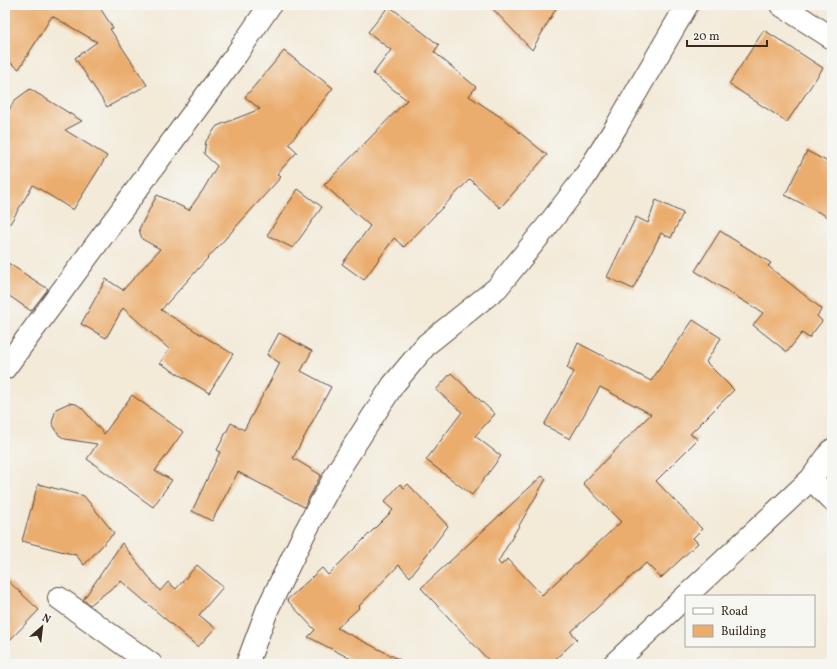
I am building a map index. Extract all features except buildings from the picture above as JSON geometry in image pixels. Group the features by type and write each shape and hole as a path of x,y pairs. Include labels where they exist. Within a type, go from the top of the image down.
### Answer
{"street":[{"path":"5,368 236,55 270,5"},
{"path":"247,664 268,608 304,534 339,469 393,385 427,344 497,288 548,225 584,178 620,121 687,5"},
{"path":"781,5 832,38"},
{"path":"687,595 811,479 832,450"},
{"path":"811,479 832,500"},
{"path":"614,664 685,597"},
{"path":"59,598 151,664"}]}
